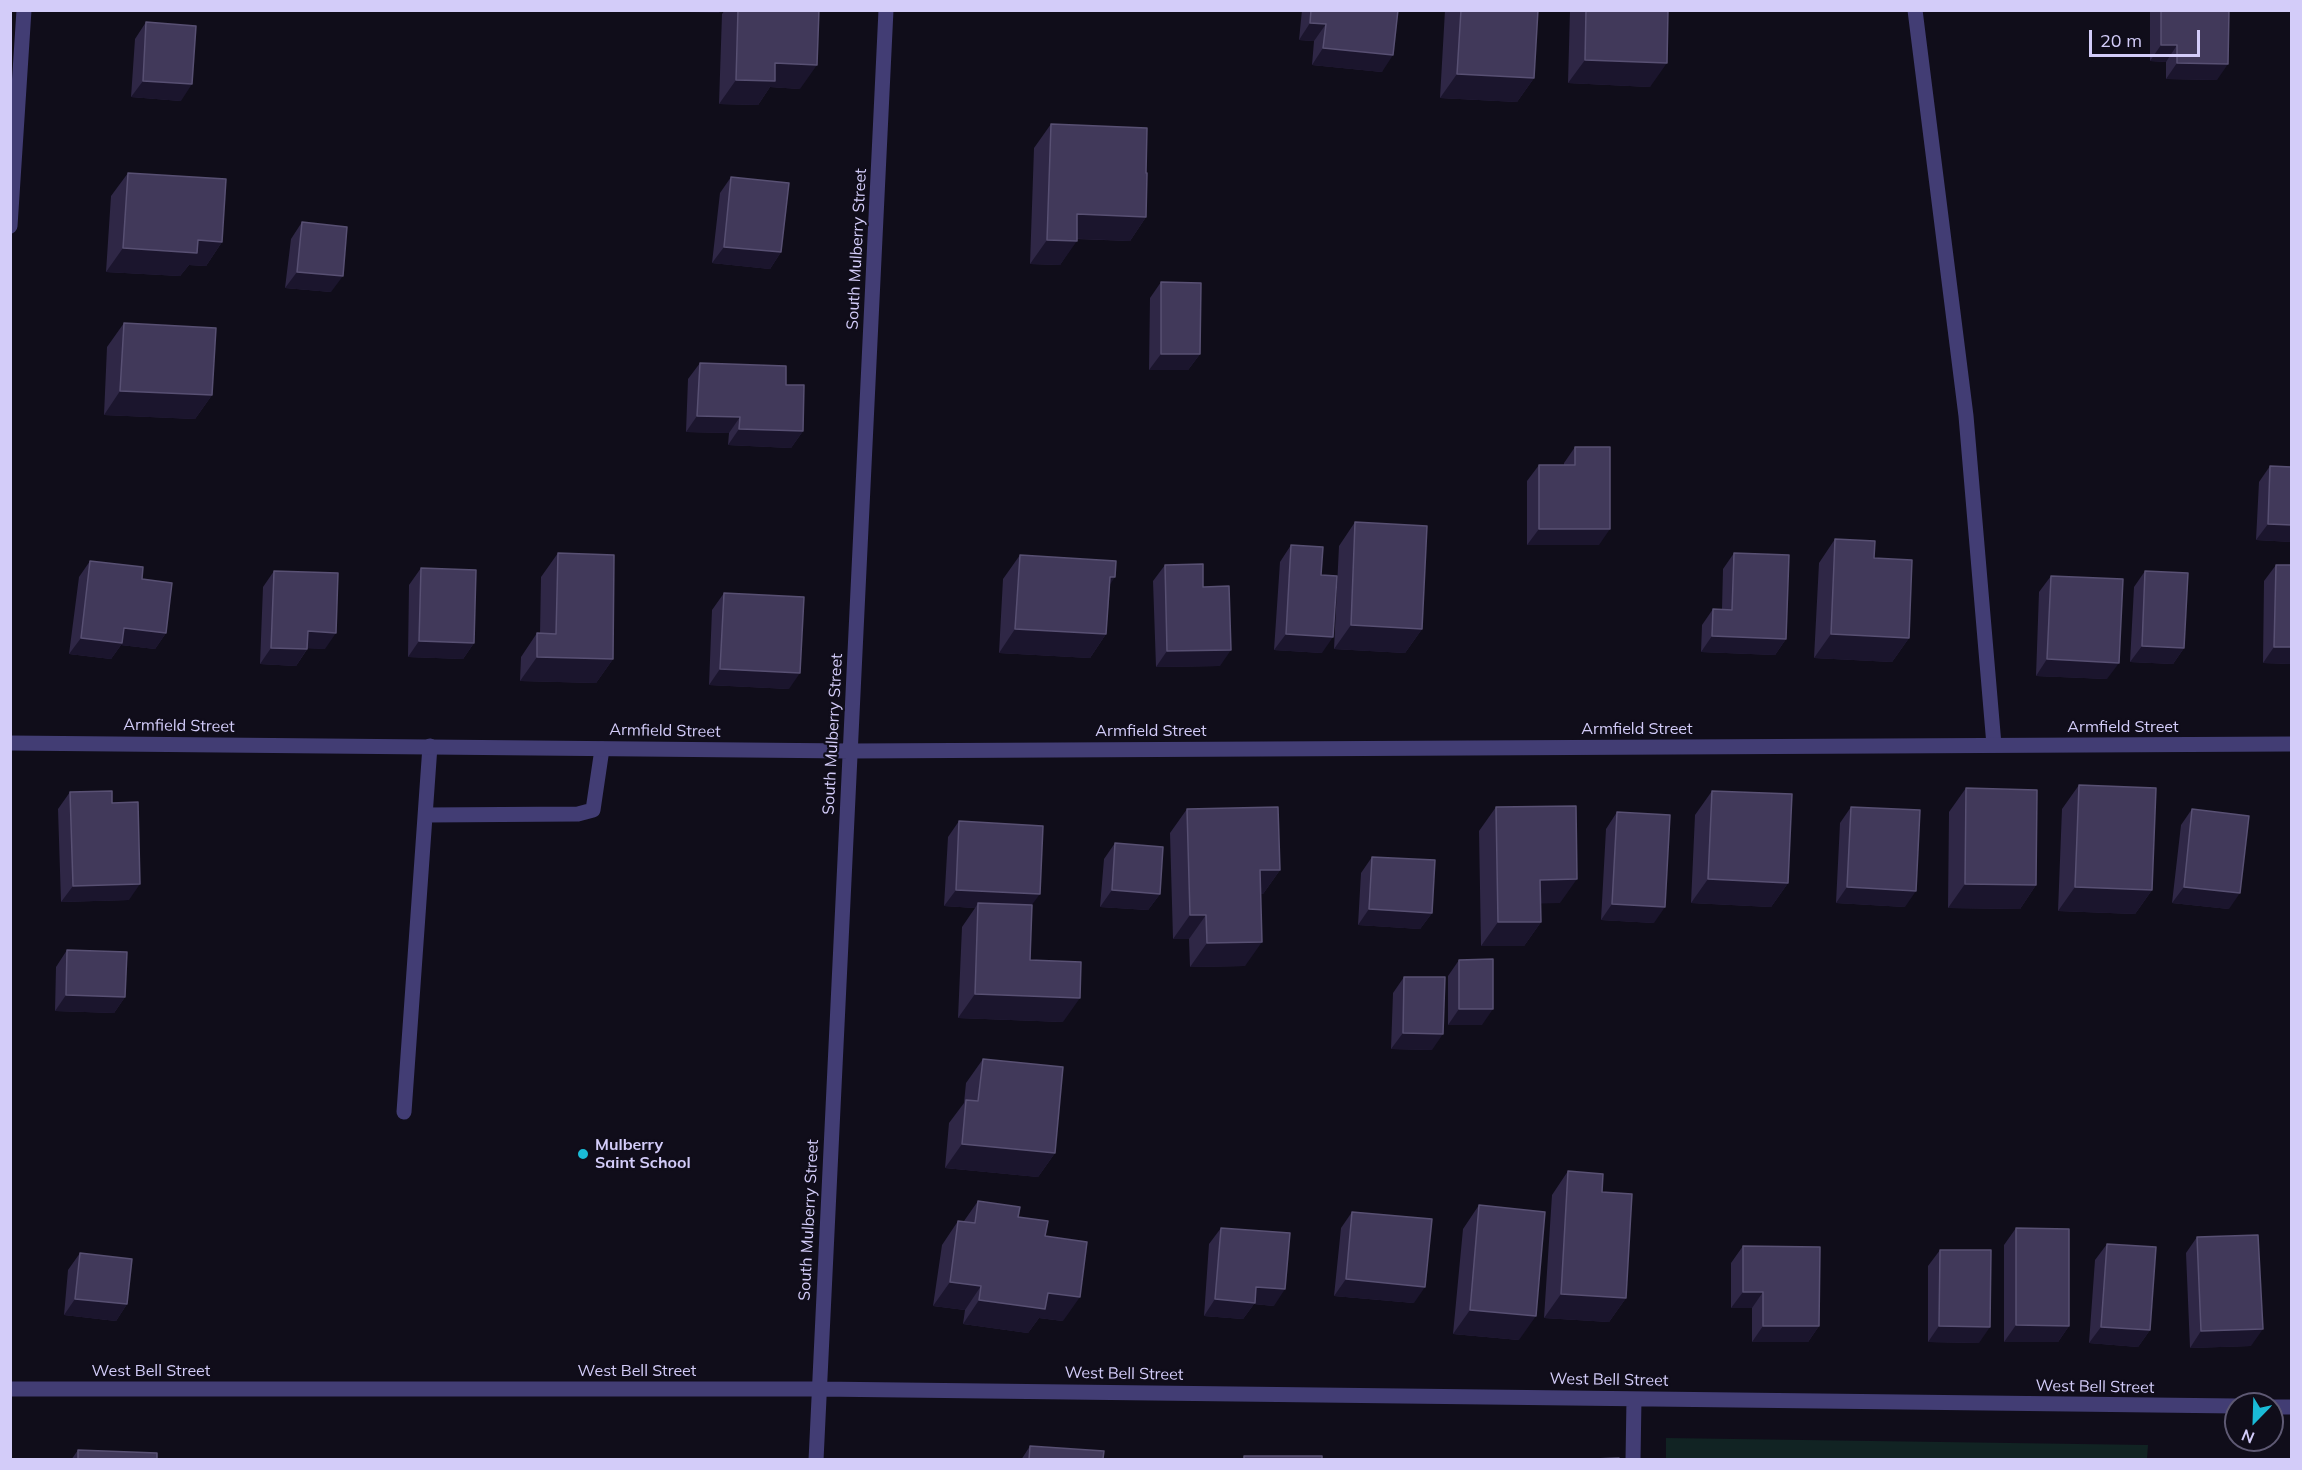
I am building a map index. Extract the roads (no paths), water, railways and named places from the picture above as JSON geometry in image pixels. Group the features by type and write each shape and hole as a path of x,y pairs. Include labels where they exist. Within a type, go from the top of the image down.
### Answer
{"street":[{"path":"10,226 24,10"},
{"name":"South Mulberry Street","path":"816,1460 886,10"},
{"path":"1915,10 1966,416 1994,746"},
{"name":"Armfield Street","path":"10,742 850,751 2292,744"},
{"path":"404,1112 430,746"},
{"path":"426,815 578,814 593,810 602,748"},
{"name":"West Bell Street","path":"10,1389 819,1389 2224,1406"},
{"path":"1633,1460 1634,1399"}],"place":[{"name":"Mulberry Saint School","path":"583,1154"}]}
